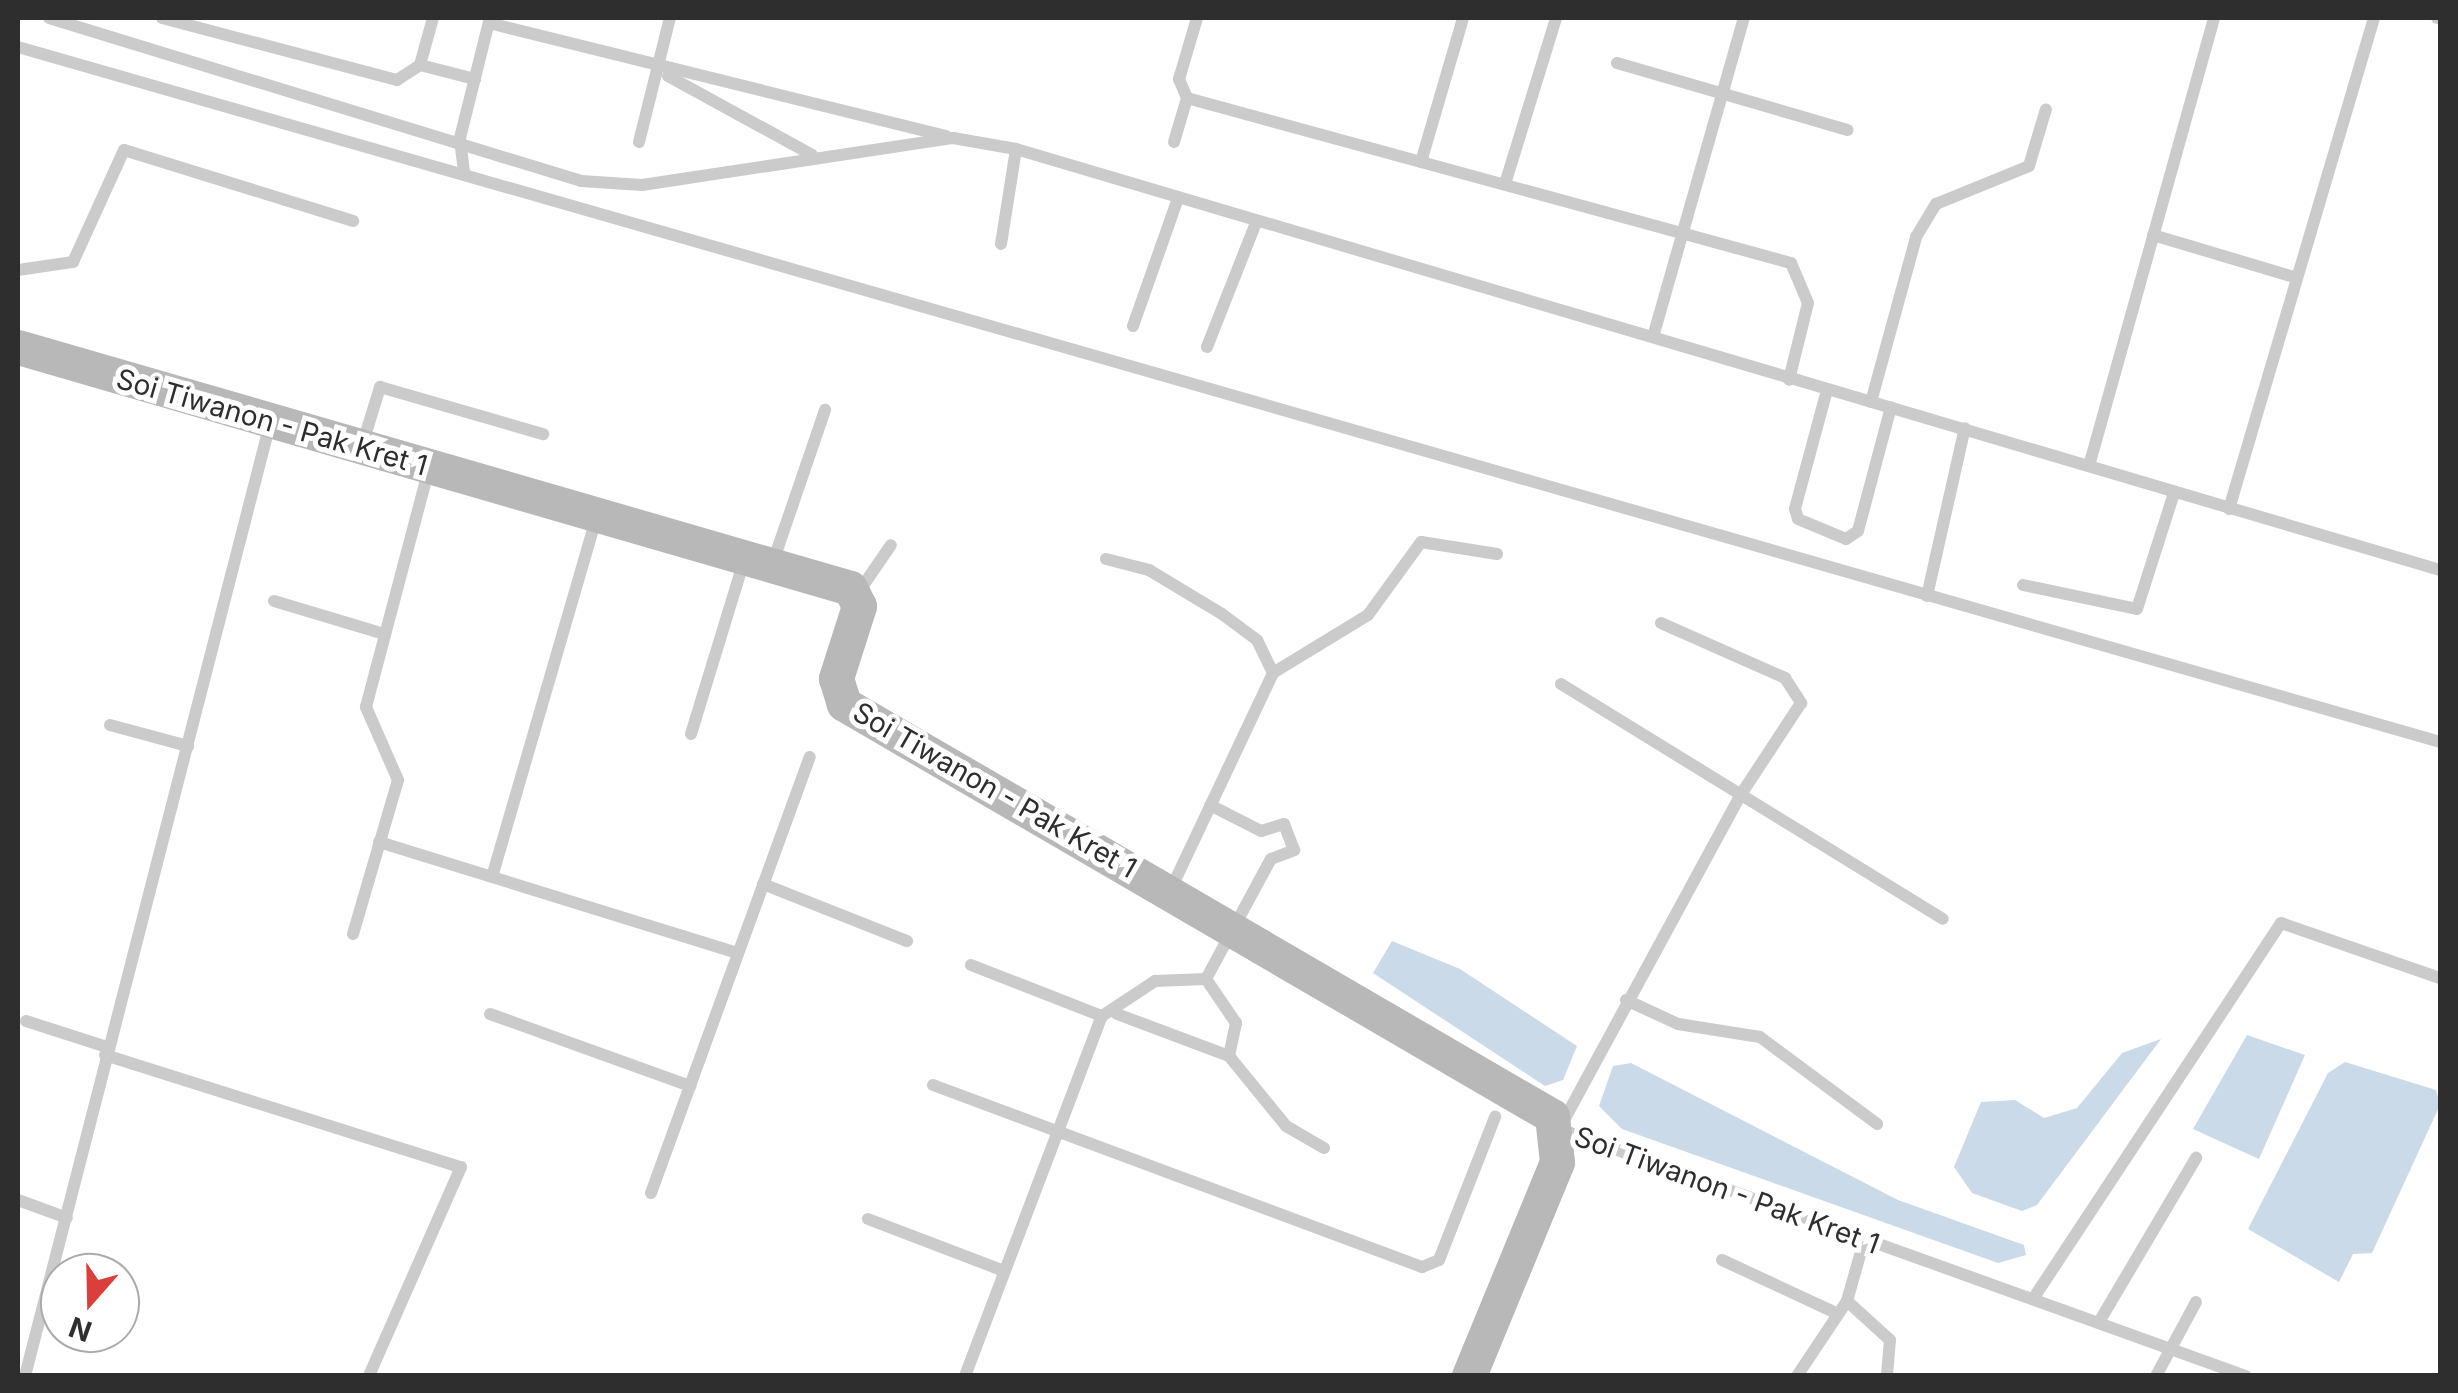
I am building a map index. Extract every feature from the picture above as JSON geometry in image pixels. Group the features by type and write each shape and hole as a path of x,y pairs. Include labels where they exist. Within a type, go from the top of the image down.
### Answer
{"street":[{"name":"Soi Tiwanon - Pak Kret 1","path":"18,347 856,594 836,678 844,704 1544,1106 1559,1129"},
{"path":"1469,1376 1557,1162 1559,1129"}],"lane":[{"path":"49,18 460,138 552,175 627,184 954,138"},
{"path":"162,18 398,80 420,65 433,18"},
{"path":"639,142 670,18"},
{"path":"1174,142 1187,98 1179,79 1197,18"},
{"path":"1421,162 1463,18"},
{"path":"1505,184 1556,18"},
{"path":"1653,336 1744,18"},
{"path":"2089,466 2214,18"},
{"path":"2229,508 2374,18"},
{"path":"464,172 460,138 489,20 657,70 1016,149 1255,225 1653,336 1789,380 1966,428 2440,570"},
{"path":"18,47 2440,742"},
{"path":"1618,63 1848,130"},
{"path":"420,65 475,79"},
{"path":"657,70 814,156"},
{"path":"1187,98 1680,233 1798,272 1808,303 1789,380"},
{"path":"1872,402 1916,238 1936,204 2029,166 2046,109"},
{"path":"1002,244 1016,149"},
{"path":"18,270 73,262 124,150 352,221"},
{"path":"1132,326 1177,200"},
{"path":"1206,347 1255,225"},
{"path":"2153,236 2297,278"},
{"path":"361,448 380,387 543,434"},
{"path":"1826,390 1795,508 1798,519 1846,539 1858,531 1891,407"},
{"path":"691,734 757,565 825,410"},
{"path":"26,1376 106,1051 270,422"},
{"path":"1928,596 1966,428"},
{"path":"353,934 398,780 366,707 429,468"},
{"path":"2023,586 2137,609 2174,493"},
{"path":"492,877 596,518"},
{"path":"1170,890 1273,673 1368,616 1421,542 1497,554"},
{"path":"856,594 891,545"},
{"path":"1106,558 1149,570 1222,614 1258,640 1273,673"},
{"path":"274,600 386,634"},
{"path":"1559,1129 1740,796 1796,721 1798,687 1661,623"},
{"path":"1560,684 1943,920"},
{"path":"110,725 188,746"},
{"path":"651,1192 810,757"},
{"path":"1206,979 1271,858 1286,858 1295,836 1284,824 1261,831 1210,806"},
{"path":"379,842 738,953"},
{"path":"763,884 907,941"},
{"path":"2033,1300 2280,923 2440,978"},
{"path":"970,965 1229,1056 1286,1126 1324,1148"},
{"path":"965,1376 1057,1132 1109,1015 1155,980 1206,979"},
{"path":"1206,979 1236,1023 1229,1056"},
{"path":"1626,1000 1678,1024 1760,1036 1877,1124"},
{"path":"490,1014 690,1086"},
{"path":"26,1020 106,1051 461,1166 369,1376"},
{"path":"933,1086 1422,1267 1439,1260 1494,1117"},
{"name":"Soi Tiwanon - Pak Kret 1","path":"1559,1129 2246,1376"},
{"path":"2098,1322 2196,1158"},
{"path":"18,1200 67,1218"},
{"path":"868,1219 1004,1271"},
{"path":"1797,1376 1832,1311 1847,1301 1864,1241"},
{"path":"1722,1260 1832,1311"},
{"path":"1847,1301 1890,1340 1887,1376"},
{"path":"2156,1376 2196,1302"}],"water":[{"path":"1392,941 1460,969 1577,1046 1563,1080 1545,1086 1373,973"},
{"path":"2247,1035 2305,1055 2259,1159 2193,1129"},
{"path":"2161,1039 2037,1205 2022,1211 1972,1193 1954,1167 1981,1102 2015,1100 2044,1118 2077,1108 2122,1053"},
{"path":"2345,1062 2436,1090 2440,1105 2372,1253 2353,1254 2339,1282 2248,1229 2328,1073"},
{"path":"1631,1063 1898,1200 2024,1245 2026,1255 1998,1263 1622,1129 1599,1106 1613,1066"}]}
